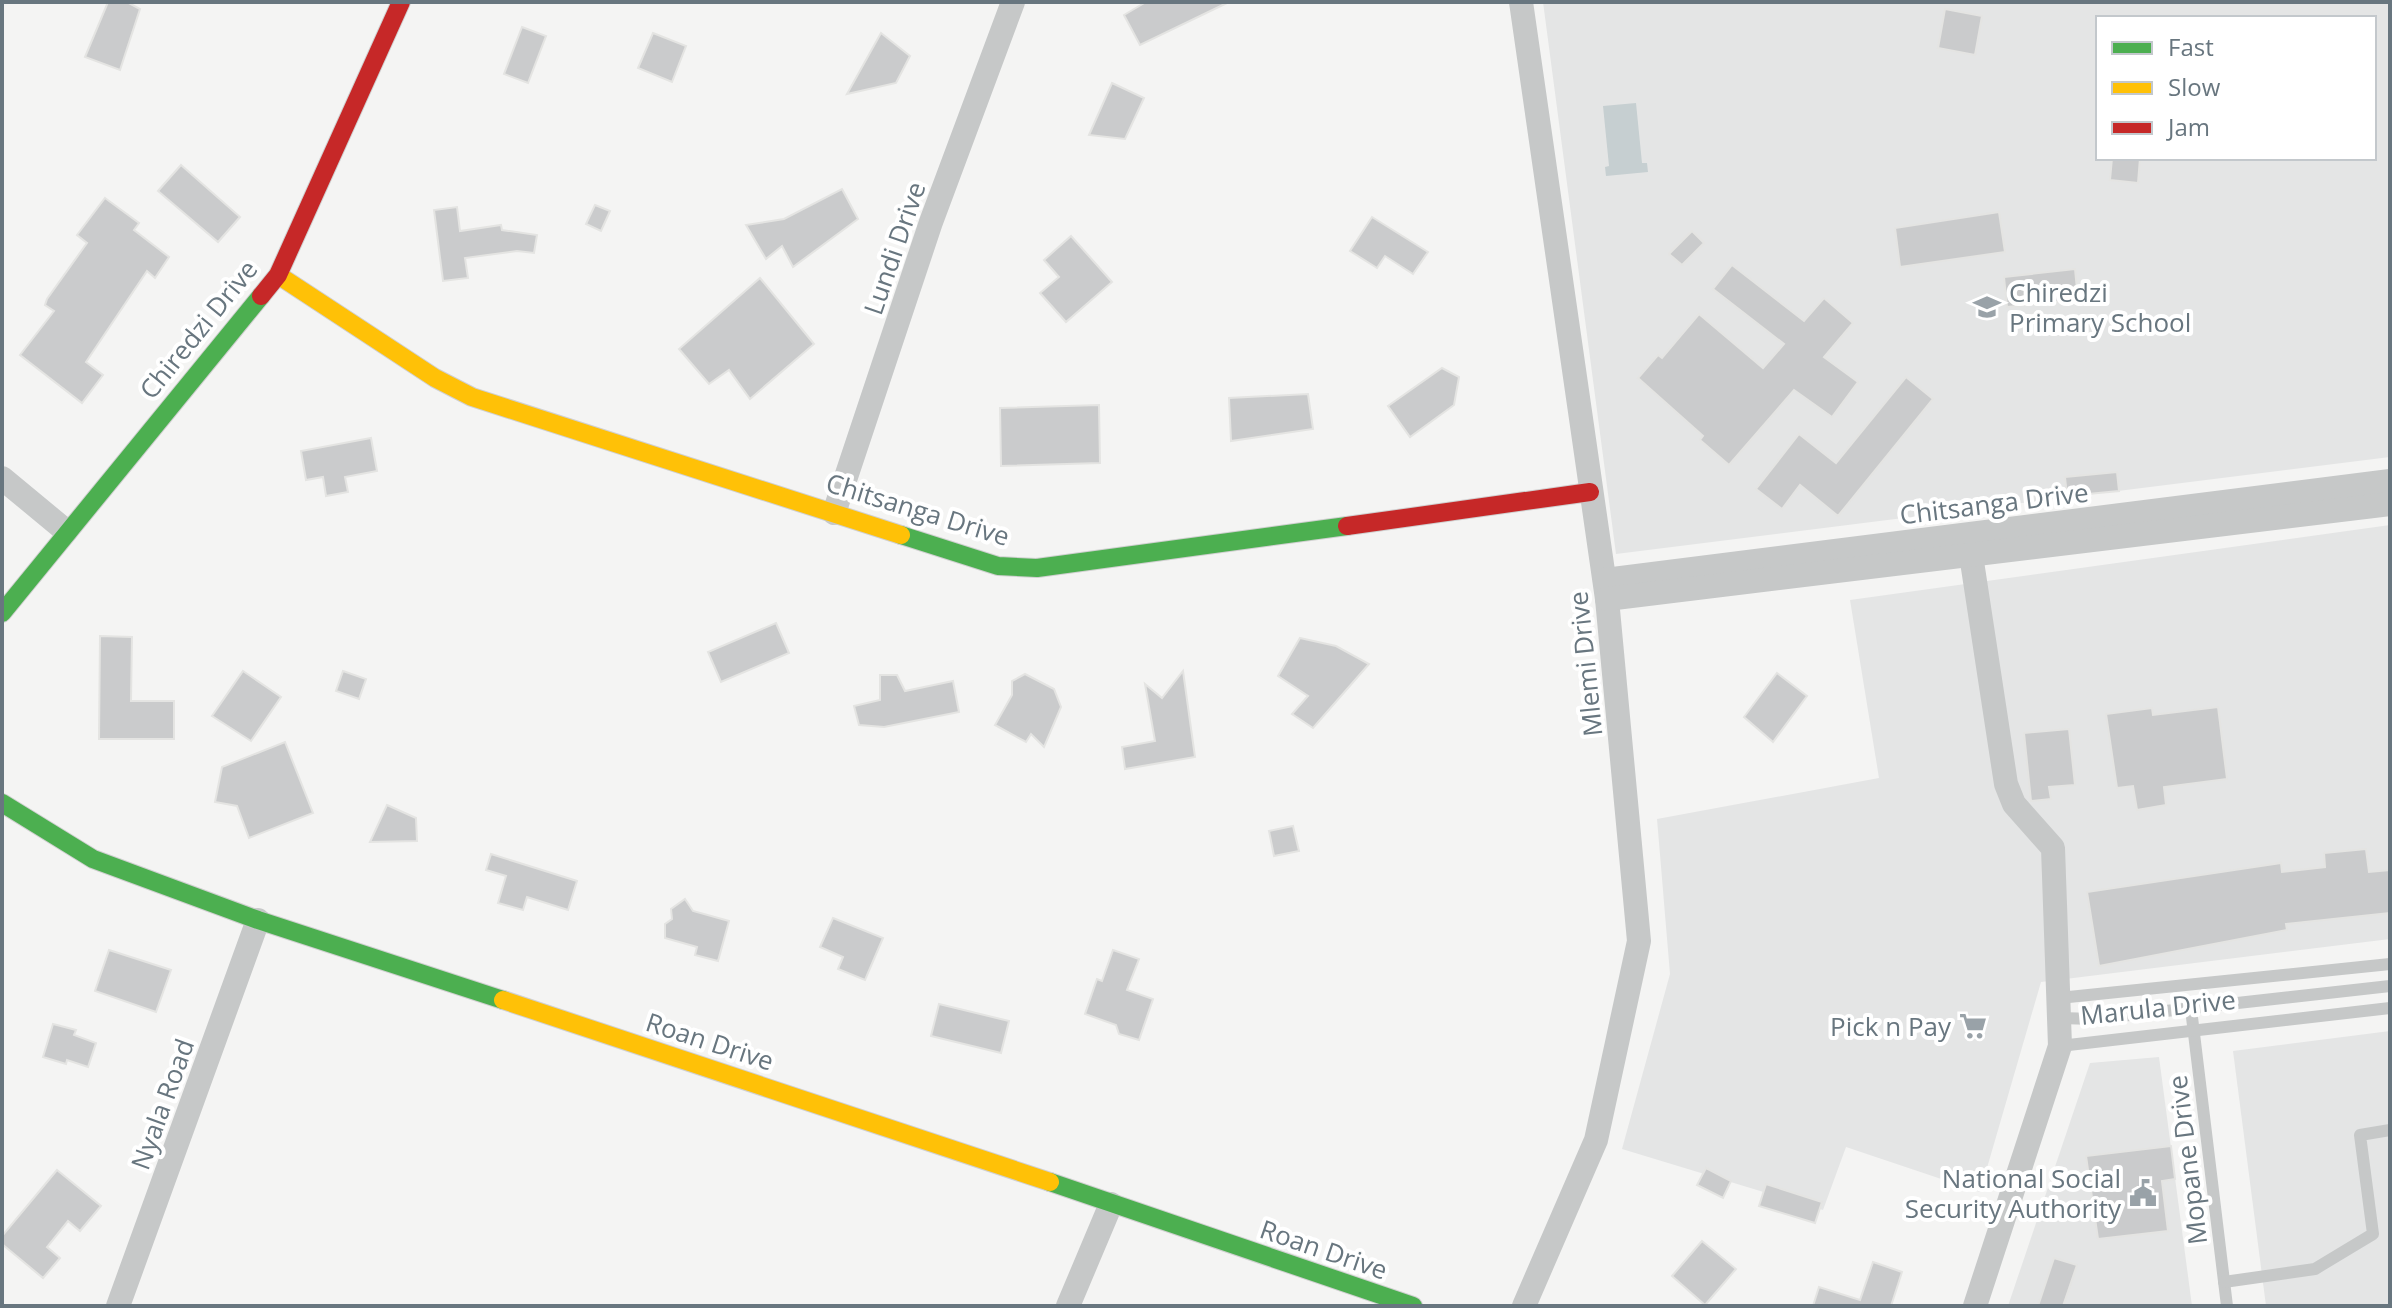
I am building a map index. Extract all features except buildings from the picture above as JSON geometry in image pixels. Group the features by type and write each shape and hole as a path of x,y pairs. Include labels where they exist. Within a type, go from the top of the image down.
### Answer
{"street":[{"name":"Chiredzi Drive","path":"2,613 278,275 401,2"},
{"name":"Lundi Drive","path":"834,513 931,222 1013,2"},
{"name":"Mlemi Drive","path":"1521,2 1606,590 1639,941 1596,1140 1524,1306"},
{"name":"Chitsanga Drive","path":"278,275 435,378 472,397 998,566 1037,568 1590,492"},
{"path":"2,478 66,531"},
{"name":"Chitsanga Drive","path":"1606,590 2390,481"},
{"path":"1606,590 1971,555 2390,504"},
{"path":"1971,555 2006,784 2014,804 2053,848 2060,1046"},
{"name":"Roan Drive","path":"2,803 44,832 93,859 258,920 871,1121 1413,1306"},
{"name":"Nyala Road","path":"118,1306 258,920"},
{"name":"Marula Drive","path":"1975,1306 2060,1046"},
{"path":"1068,1306 1111,1204"}],"lane":[{"path":"2059,1008 2390,964"},
{"name":"Marula Drive","path":"2059,1008 2094,1019 2390,986"},
{"name":"Marula Drive","path":"2060,1046 2390,1008"},
{"name":"Mopane Drive","path":"2191,1009 2227,1306"},
{"path":"2224,1282 2315,1269 2373,1234 2360,1135 2390,1130"}],"shaded area":[{"name":"Chiredzi Primary School","path":"1543,2 2390,2 2390,457 1616,554"},
{"path":"1636,103 1642,163 1647,163 1648,172 1606,176 1605,167 1609,166 1603,106"},
{"path":"2390,525 2390,939 2041,982 1980,1192 1846,1147 1823,1210 1622,1149 1670,974 1657,819 1879,778 1850,600"},
{"path":"2390,1031 2390,1306 2266,1306 2233,1051"},
{"path":"2159,1057 2192,1306 2008,1306 2090,1063"}],"traffic: fast":[{"path":"2,613 261,296"},
{"path":"901,535 998,566 1037,568 1347,526"},
{"path":"2,803 93,859 258,920 503,1000"},
{"path":"1050,1182 1413,1306"}],"traffic: slow":[{"path":"278,275 435,378 472,397 901,535"},
{"path":"503,1000 1050,1182"}],"traffic: jam":[{"path":"261,296 278,275 401,2"},
{"path":"1347,526 1590,492"}],"place":[{"name":"Chiredzi Primary School","path":"1987,307"},
{"name":"Pick n Pay","path":"1973,1026"},
{"name":"National Social Security Authority","path":"2143,1193"}]}
